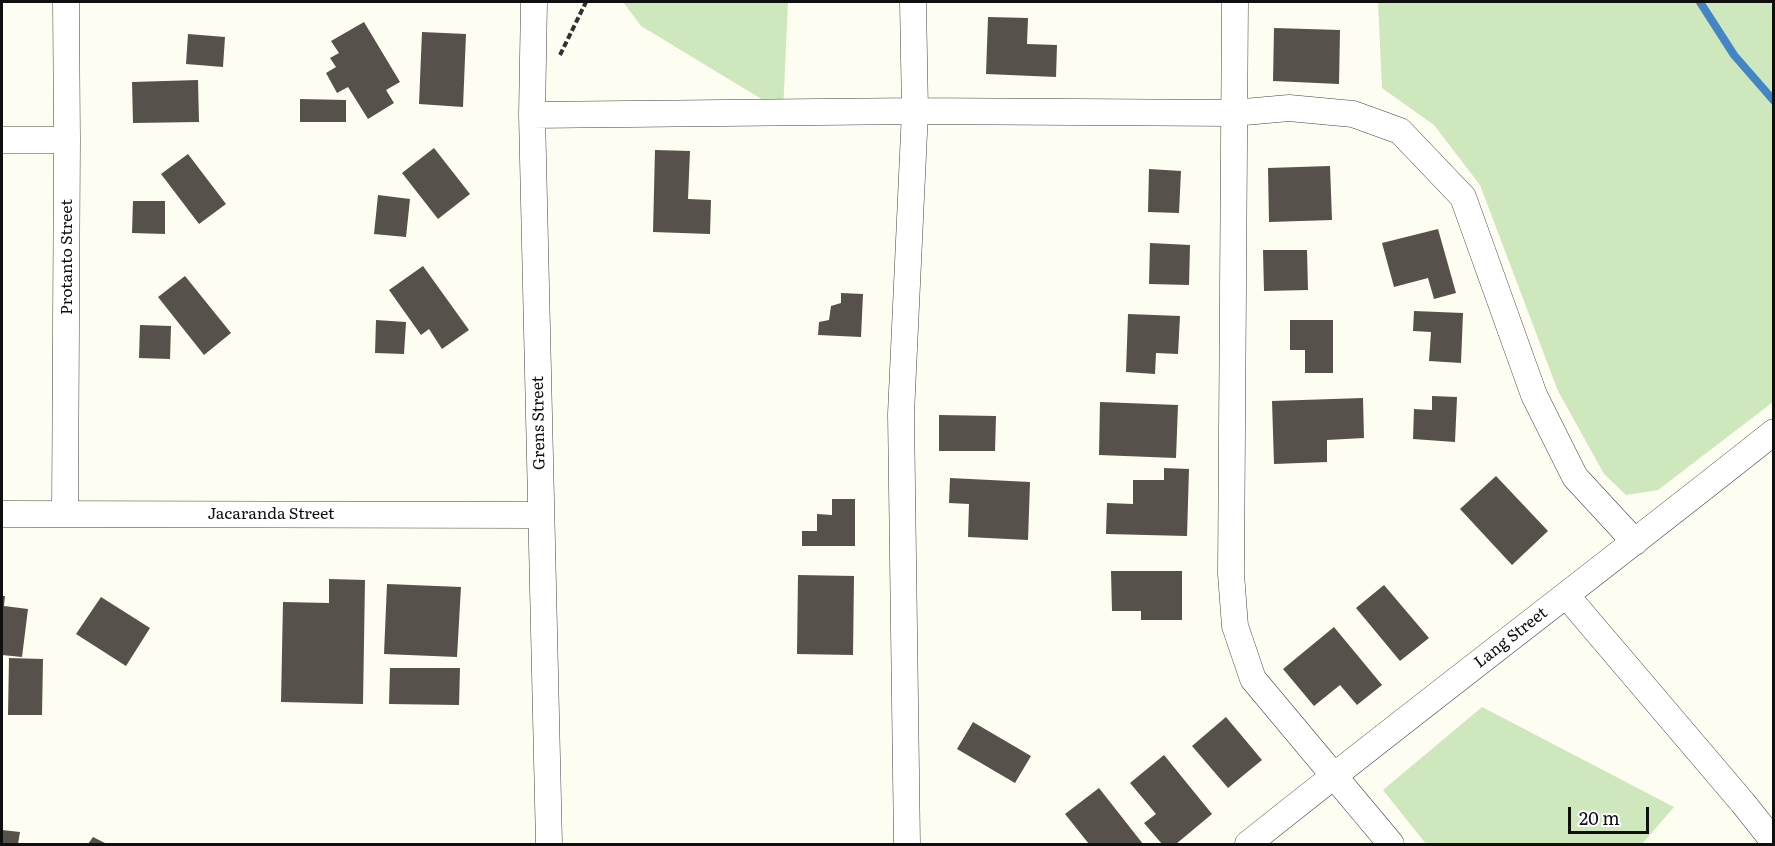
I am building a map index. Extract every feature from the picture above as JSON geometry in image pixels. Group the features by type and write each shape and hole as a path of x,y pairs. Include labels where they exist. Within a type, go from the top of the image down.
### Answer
{"street":[{"name":"Protanto Street","path":"65,513 66,2"},
{"name":"Grens Street","path":"534,2 532,115 549,844"},
{"path":"907,844 901,414 915,111 913,2"},
{"path":"1235,2 1231,574 1235,626 1253,679 1391,844"},
{"path":"532,115 915,111 1233,113 1289,108 1353,114 1400,131 1463,197 1539,406 1575,477 1635,542"},
{"path":"2,140 67,140"},
{"name":"Lang Street","path":"1248,844 1773,432"},
{"name":"Jacaranda Street","path":"2,514 541,515"},
{"path":"1566,595 1743,803 1773,842"}],"green space":[{"path":"623,2 788,2 783,112 641,26"},
{"path":"1378,2 1770,2 1773,7 1773,402 1658,490 1626,495 1604,474 1558,391 1480,185 1434,125 1382,88"},
{"path":"1482,707 1674,807 1642,844 1426,844 1383,790"}],"building":[{"path":"988,17 1028,18 1027,44 1057,45 1056,77 986,74"},
{"path":"364,22 400,82 386,90 394,103 368,119 348,87 337,93 326,73 336,67 330,58 339,53 331,41"},
{"path":"1274,28 1340,30 1339,84 1273,81"},
{"path":"422,32 466,34 463,107 419,104"},
{"path":"188,34 225,37 223,67 186,64"},
{"path":"198,80 199,122 133,123 132,82"},
{"path":"300,99 346,100 346,122 300,122"},
{"path":"434,148 470,194 438,219 402,173"},
{"path":"655,150 690,151 688,199 711,200 710,234 653,232"},
{"path":"188,154 226,204 199,224 161,174"},
{"path":"1330,166 1332,220 1269,222 1268,168"},
{"path":"1149,169 1181,171 1179,213 1148,212"},
{"path":"378,195 410,199 406,237 374,234"},
{"path":"133,201 165,201 165,234 132,233"},
{"path":"1438,229 1456,293 1434,299 1428,278 1394,287 1382,243"},
{"path":"1150,243 1190,245 1189,285 1149,284"},
{"path":"1263,250 1307,250 1308,290 1264,291"},
{"path":"423,266 469,330 442,349 429,329 421,335 389,290"},
{"path":"185,276 231,333 204,355 158,297"},
{"path":"841,293 863,294 861,337 818,335 819,322 829,320 831,306 841,303"},
{"path":"1414,311 1463,313 1461,363 1429,361 1431,332 1413,331"},
{"path":"1128,314 1180,316 1178,354 1156,353 1155,374 1126,372"},
{"path":"376,320 406,322 404,354 375,353"},
{"path":"1290,320 1333,320 1333,373 1305,373 1305,350 1290,350"},
{"path":"140,325 171,326 170,359 139,358"},
{"path":"1432,396 1457,397 1455,442 1413,439 1414,409 1432,410"},
{"path":"1363,398 1364,438 1327,440 1327,462 1274,464 1272,401"},
{"path":"1100,402 1178,405 1176,458 1099,455"},
{"path":"939,415 996,416 995,451 939,451"},
{"path":"1164,468 1189,469 1187,536 1106,534 1107,503 1133,504 1133,480 1164,480"},
{"path":"1496,476 1548,531 1512,565 1460,509"},
{"path":"950,478 1030,482 1028,540 968,537 969,504 949,503"},
{"path":"832,499 855,499 855,546 802,546 802,531 817,531 817,514 832,515"},
{"path":"1111,571 1182,571 1182,620 1141,620 1141,611 1112,611"},
{"path":"798,575 854,576 853,655 797,654"},
{"path":"329,579 365,580 363,704 281,702 283,602 329,603"},
{"path":"387,584 461,587 457,657 384,654"},
{"path":"1384,585 1429,638 1400,661 1356,608"},
{"path":"2,596 5,596 4,606 28,609 22,657 2,655"},
{"path":"101,597 150,628 126,666 76,634"},
{"path":"1334,627 1382,685 1357,705 1340,685 1314,706 1283,669"},
{"path":"9,658 43,659 42,715 8,715"},
{"path":"390,668 460,668 459,705 389,704"},
{"path":"1226,717 1262,760 1228,788 1192,746"},
{"path":"973,722 1031,756 1015,783 957,749"},
{"path":"1164,755 1212,814 1176,844 1162,844 1144,823 1156,814 1130,783"},
{"path":"1099,788 1143,844 1089,844 1065,814"},
{"path":"2,830 20,832 18,844 2,844"},
{"path":"93,837 107,844 88,844"}],"waterway":[{"path":"1700,2 1734,55 1774,101"}]}
